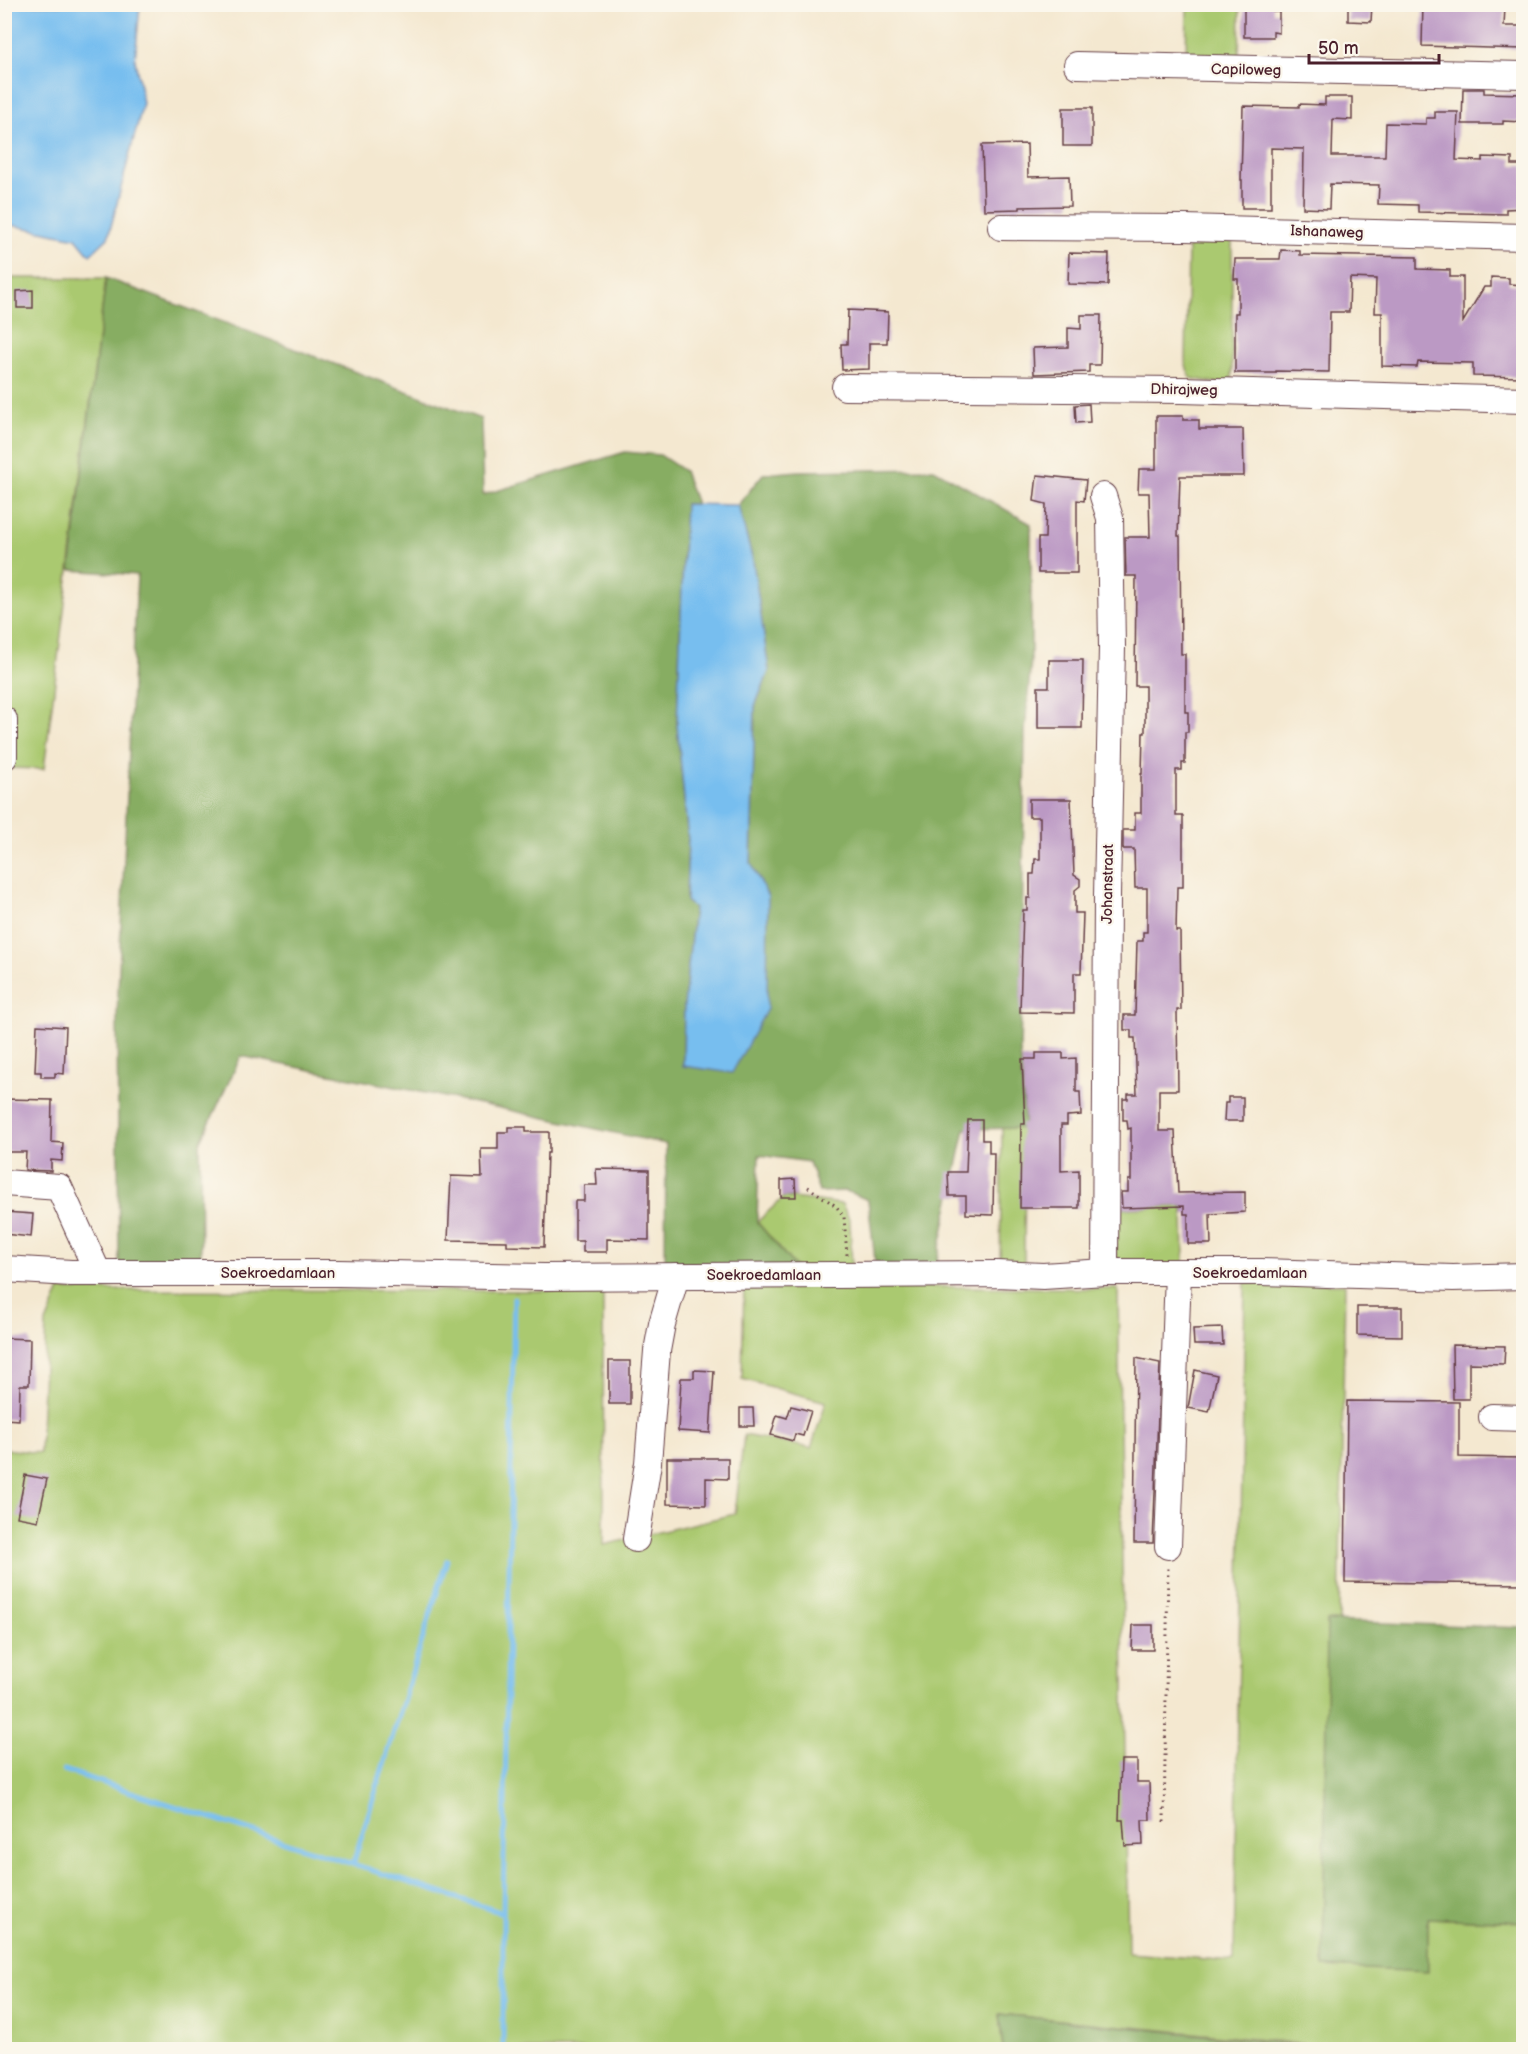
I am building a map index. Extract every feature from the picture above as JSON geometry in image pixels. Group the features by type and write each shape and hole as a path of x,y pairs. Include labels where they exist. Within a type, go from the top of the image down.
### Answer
{"street":[{"name":"Capiloweg","path":"1077,65 1524,75"},
{"name":"Ishanaweg","path":"1001,227 1185,228 1524,237"},
{"name":"Dhirajweg","path":"845,387 1181,390 1524,400"},
{"name":"Johanstraat","path":"1103,496 1110,518 1112,647 1107,896 1105,1272"},
{"path":"4,720 4,757"},
{"path":"4,1183 59,1187 98,1273"},
{"name":"Soekroedamlaan","path":"4,1269 98,1273 339,1273 543,1277 1042,1276 1105,1272 1261,1272 1453,1278 1524,1276"},
{"path":"1168,1546 1178,1273"},
{"path":"636,1539 648,1463 657,1351 676,1276"},
{"path":"1492,1417 1524,1418"}],"path":[{"path":"808,1187 836,1206 844,1217 848,1275"},
{"path":"1164,1822 1168,1546"}],"green space":[{"path":"1187,5 1240,5 1239,65 1186,63"},
{"path":"1232,234 1232,386 1190,378 1186,365 1188,243 1194,236"},
{"path":"5,278 106,278 44,769 5,768"},
{"path":"106,278 481,419 483,495 625,452 660,455 684,471 696,504 685,504 677,725 688,840 686,901 694,908 684,1006 683,1066 768,897 751,863 755,706 769,671 753,561 738,505 763,474 799,471 934,469 1031,524 1031,660 1025,731 1020,1050 1025,1128 965,1129 935,1270 876,1269 868,1200 846,1191 819,1192 809,1162 759,1155 757,1222 797,1269 665,1269 666,1144 241,1056 200,1143 201,1267 119,1267 117,1015 137,575 70,570"},
{"path":"1002,1128 1025,1128 1024,1270 1000,1269"},
{"path":"784,1197 842,1204 850,1221 852,1269 797,1269 757,1222"},
{"path":"1183,1206 1184,1268 1116,1260 1110,1209"},
{"path":"1245,1282 1345,1284 1339,1622 1327,1622 1427,1972 1428,1918 1523,1922 1523,2049 1355,2049 999,2014 1003,2049 5,2050 5,1449 40,1453 46,1323 60,1290 603,1291 604,1545 735,1514 744,1435 811,1448 826,1402 742,1379 744,1284 1118,1289 1128,1953 1234,1961"},
{"path":"1327,1621 1523,1628 1523,1922 1428,1918 1428,1972 1323,1967"},
{"path":"999,2014 1318,2047 1356,2049 1003,2049"}],"water":[{"path":"5,5 140,5 135,60 143,103 108,238 90,255 76,238 5,224"},
{"path":"685,504 738,505 753,561 769,671 755,706 751,863 768,897 767,1009 732,1073 683,1066 684,1006 694,908 686,901 688,840 677,725"}],"building":[{"path":"1244,4 1273,4 1273,12 1279,12 1279,33 1273,32 1273,37 1244,37"},
{"path":"1348,4 1372,4 1371,22 1348,21"},
{"path":"1423,4 1505,7 1504,26 1524,26 1524,49 1422,46"},
{"path":"1463,89 1484,89 1484,93 1524,94 1524,122 1462,124"},
{"path":"1325,97 1352,97 1352,120 1333,119 1332,156 1385,156 1386,123 1426,124 1426,118 1435,118 1435,112 1458,112 1456,160 1483,161 1483,157 1512,158 1512,165 1524,165 1524,208 1506,209 1506,214 1418,212 1418,205 1378,204 1379,185 1330,184 1329,209 1303,208 1304,149 1271,148 1271,208 1242,208 1243,106 1325,105"},
{"path":"1063,108 1092,108 1092,146 1063,146"},
{"path":"1027,144 1028,177 1069,176 1070,206 984,210 982,145"},
{"path":"1281,250 1300,251 1300,255 1417,257 1417,269 1450,270 1450,277 1463,277 1463,322 1484,287 1491,287 1491,277 1509,278 1509,284 1524,285 1524,377 1473,376 1473,363 1418,362 1417,367 1382,366 1382,313 1375,313 1376,279 1350,278 1349,312 1330,312 1329,372 1235,373 1235,313 1238,313 1238,279 1234,279 1235,259 1280,259"},
{"path":"1069,253 1109,254 1108,285 1068,284"},
{"path":"33,290 33,308 17,308 17,291"},
{"path":"848,310 888,312 887,343 869,343 869,369 842,370 841,344 847,344"},
{"path":"1081,315 1101,315 1100,365 1089,365 1089,372 1034,374 1033,348 1068,347 1068,328 1081,329"},
{"path":"1089,404 1090,422 1076,423 1075,405"},
{"path":"1156,416 1183,416 1183,420 1199,420 1199,429 1243,429 1244,476 1180,476 1178,536 1180,536 1181,654 1185,654 1185,712 1188,712 1188,732 1185,732 1185,763 1182,763 1182,770 1176,770 1176,816 1183,816 1183,887 1177,887 1176,931 1180,931 1181,1010 1177,1010 1178,1090 1159,1090 1159,1131 1175,1131 1178,1193 1245,1192 1245,1212 1210,1214 1211,1244 1188,1244 1188,1214 1184,1214 1184,1206 1122,1208 1121,1192 1128,1192 1128,1180 1131,1180 1131,1128 1128,1129 1127,1120 1123,1120 1123,1099 1128,1099 1128,1094 1137,1094 1135,1038 1131,1038 1131,1030 1124,1030 1124,1015 1135,1015 1137,941 1143,941 1143,932 1147,932 1147,888 1135,888 1134,849 1123,849 1123,830 1135,830 1135,813 1141,813 1143,733 1145,733 1145,686 1135,686 1136,576 1126,576 1125,537 1150,537 1149,493 1138,493 1139,469 1156,469"},
{"path":"1037,475 1086,480 1084,501 1077,500 1077,573 1038,573 1038,538 1045,538 1046,504 1034,501"},
{"path":"1049,660 1083,660 1082,728 1038,728 1038,687 1049,687"},
{"path":"1029,799 1071,799 1074,875 1080,879 1080,886 1075,890 1075,913 1083,913 1081,973 1074,973 1074,1013 1020,1012 1023,910 1027,910 1027,898 1030,898 1030,874 1034,874 1035,859 1040,859 1040,817 1029,817"},
{"path":"37,1025 66,1027 64,1074 55,1073 55,1077 41,1077 41,1072 35,1072"},
{"path":"1036,1053 1063,1053 1063,1059 1076,1058 1076,1092 1080,1092 1081,1115 1067,1116 1067,1125 1061,1125 1061,1171 1079,1170 1079,1208 1020,1208 1021,1124 1025,1124 1022,1059 1036,1059"},
{"path":"1228,1097 1243,1097 1243,1121 1224,1121 1225,1103 1228,1103"},
{"path":"4,1099 52,1100 51,1142 63,1143 62,1161 51,1160 51,1171 25,1170 26,1152 4,1152"},
{"path":"968,1120 982,1120 982,1140 989,1140 989,1153 994,1153 993,1215 966,1214 966,1196 949,1196 948,1172 966,1172"},
{"path":"508,1127 526,1127 526,1132 549,1132 544,1247 507,1246 507,1241 448,1240 451,1176 482,1177 481,1149 498,1149 498,1132 508,1132"},
{"path":"596,1169 649,1170 649,1240 607,1239 607,1252 583,1252 583,1241 575,1241 575,1201 584,1201 584,1185 597,1185"},
{"path":"795,1179 796,1197 781,1197 781,1180"},
{"path":"4,1212 33,1214 31,1237 4,1234"},
{"path":"1357,1307 1402,1307 1402,1336 1357,1335"},
{"path":"1222,1328 1223,1345 1194,1345 1193,1329"},
{"path":"4,1338 30,1339 29,1385 20,1385 19,1420 4,1419"},
{"path":"1452,1345 1505,1346 1504,1364 1469,1363 1469,1399 1453,1399"},
{"path":"1136,1358 1160,1363 1153,1543 1134,1543"},
{"path":"609,1361 630,1361 630,1404 609,1404"},
{"path":"694,1370 714,1371 710,1433 678,1431 681,1378 694,1378"},
{"path":"1195,1370 1217,1375 1209,1412 1188,1408"},
{"path":"1347,1401 1459,1402 1459,1457 1524,1458 1524,1584 1345,1582"},
{"path":"791,1406 811,1411 803,1436 795,1434 793,1441 771,1435 777,1415 787,1418"},
{"path":"740,1408 753,1408 754,1426 740,1426"},
{"path":"667,1458 728,1458 728,1479 706,1478 706,1505 667,1504"},
{"path":"25,1475 47,1479 38,1521 17,1517"},
{"path":"1133,1625 1153,1625 1153,1650 1132,1650"},
{"path":"1121,1760 1137,1760 1137,1782 1149,1782 1150,1820 1142,1820 1143,1845 1125,1846 1123,1820 1119,1820"}],"waterway":[{"path":"503,2050 503,1913 514,1298"},
{"path":"353,1864 447,1560"},
{"path":"64,1770 503,1913"}]}
